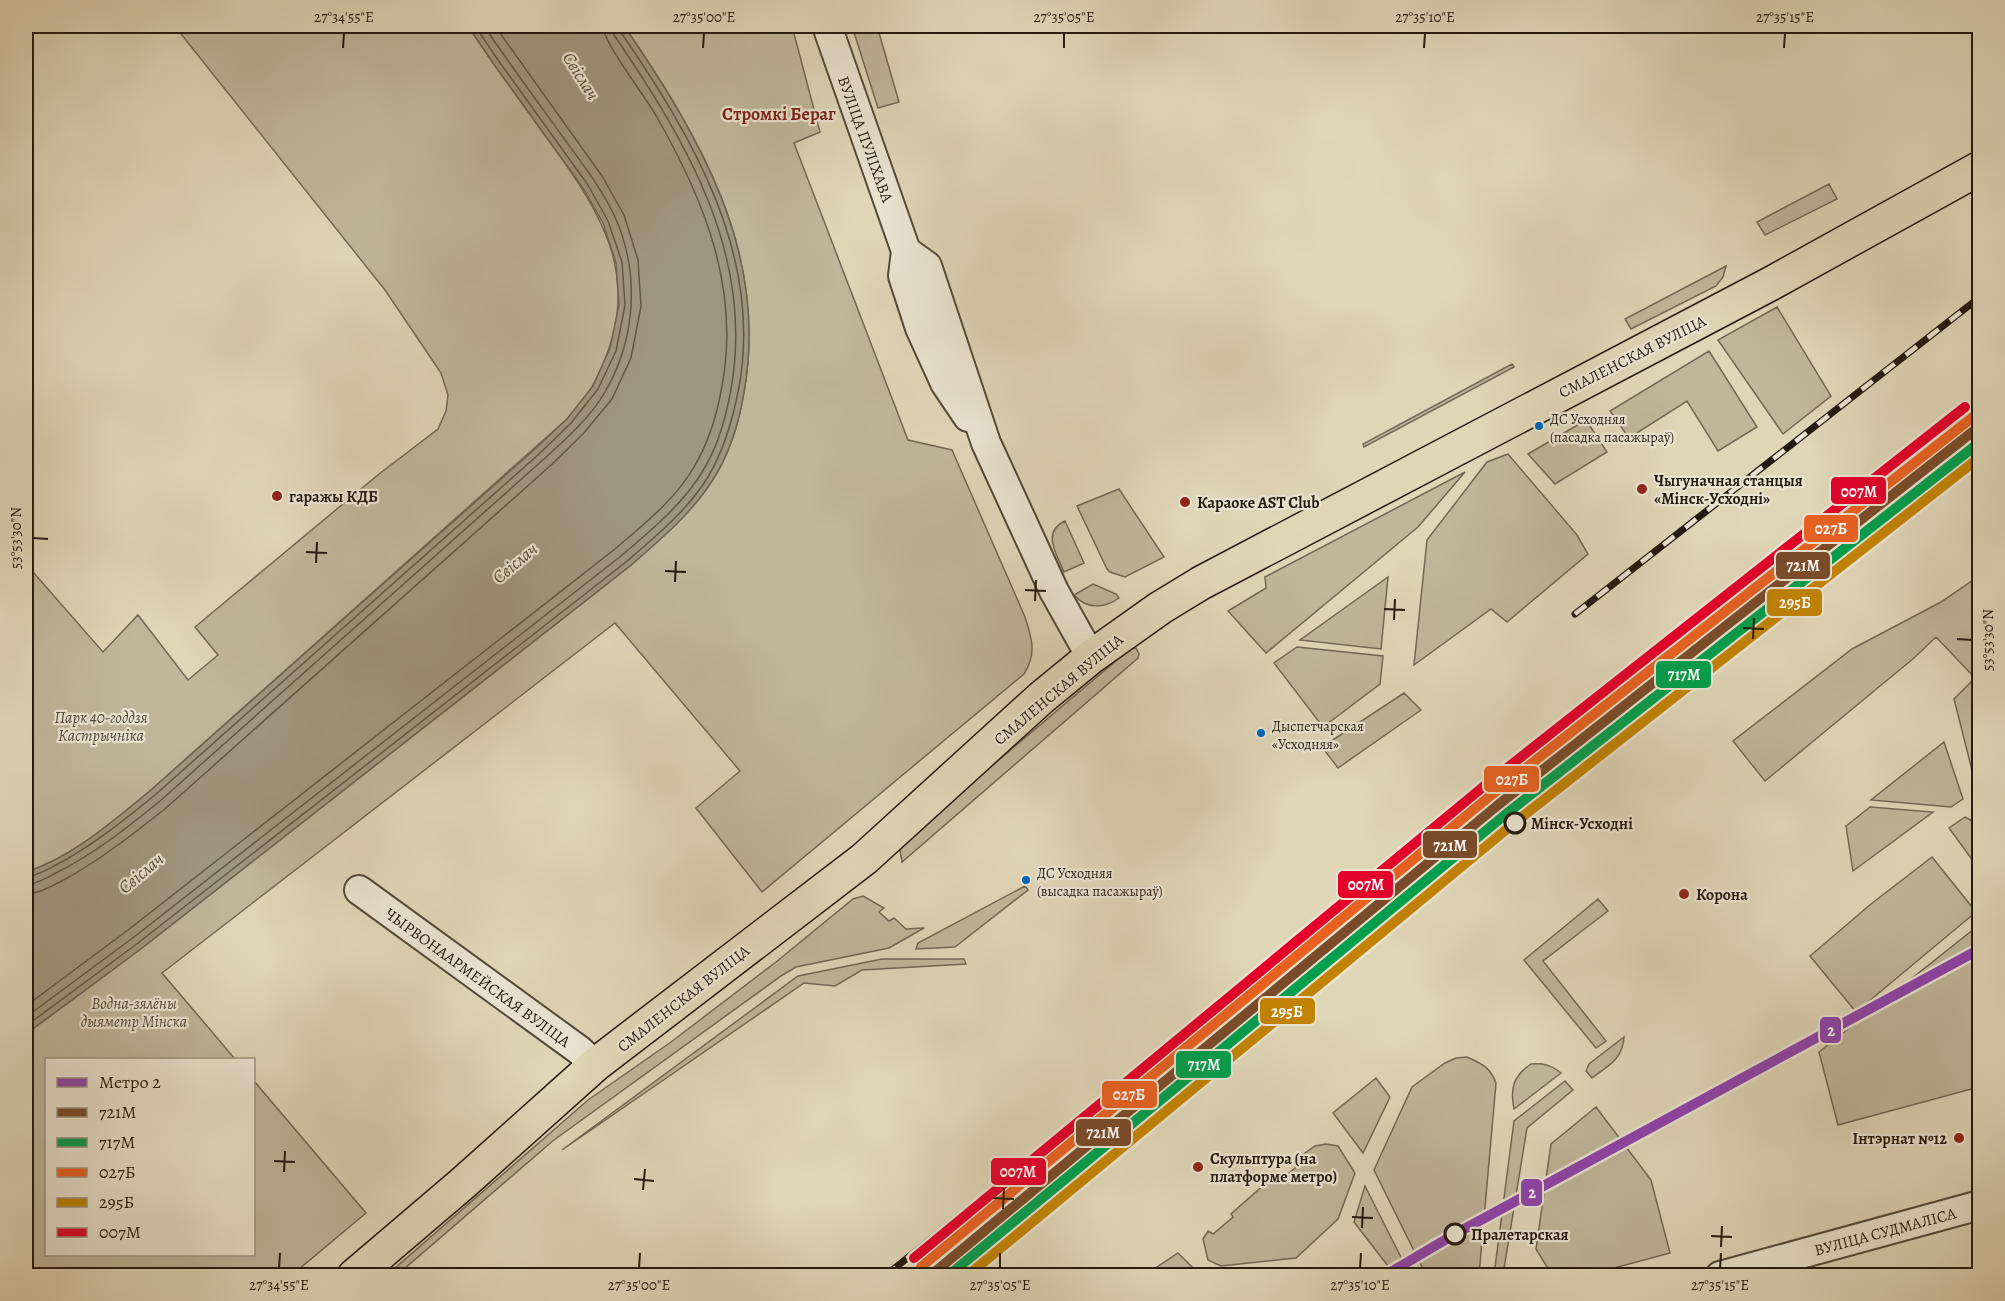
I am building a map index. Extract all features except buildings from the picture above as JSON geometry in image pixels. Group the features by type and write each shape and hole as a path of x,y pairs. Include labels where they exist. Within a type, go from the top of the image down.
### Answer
{"main road":[{"name":"СМАЛЕНСКАЯ ВУЛІЦА","path":"354,1275 462,1184 596,1065 864,859 1041,698 1091,657 1160,608 1202,583 1772,283 1980,168"}],"street":[{"name":"ВУЛІЦА ПУЛІХАВА","path":"826,26 916,258 903,276 920,328 945,383 986,443 1054,591 1091,657"},
{"name":"ЧЫРВОНААРМЕЙСКАЯ ВУЛІЦА","path":"359,891 579,1050 596,1065"},
{"name":"ВУЛІЦА СУДМАЛІСА","path":"1720,1275 1980,1205"}],"green space":[{"name":"Парк 40-годдзя Кастрычніка","path":"181,26 468,26 583,190 599,220 611,249 617,280 617,312 610,346 594,383 567,419 151,790 76,848 26,872 26,564 103,652 138,615 188,680 218,655 195,627 379,474 438,429 446,411 448,395 441,373 385,290 177,29"},
{"name":"Водна-зялёны дыяметр Мінска","path":"624,26 792,26 820,132 794,143 908,440 952,450 1025,617 1030,632 1032,653 1024,674 762,892 696,808 740,771 615,623 162,973 234,1058 45,1058 45,1256 255,1256 255,1082 366,1213 292,1275 26,1275 26,1034 142,948 630,566 694,505 712,481 723,460 736,427 744,392 749,341 746,292 737,244 722,198 702,153 652,67"},
{"path":"852,26 877,26 899,102 878,108"},
{"path":"1829,184 1837,199 1765,235 1757,222"},
{"path":"1726,266 1723,277 1716,286 1631,329 1625,319"},
{"path":"1777,307 1831,396 1783,434 1718,340"},
{"path":"1709,351 1757,427 1718,451 1687,401 1629,438 1610,411"},
{"path":"1512,364 1514,367 1364,447 1363,444"},
{"path":"1586,420 1607,452 1555,484 1528,454"},
{"path":"1508,454 1577,535 1588,554 1507,622 1491,609 1414,665 1427,540 1487,462"},
{"path":"1465,472 1418,527 1266,653 1228,611 1266,588 1265,577"},
{"path":"1119,489 1164,557 1125,577 1107,569 1077,506"},
{"path":"1065,521 1084,563 1064,572 1052,537 1058,526"},
{"path":"1979,576 1979,798 1954,699 1975,678 1936,637 1914,658 1765,781 1733,741 1852,649 1941,602"},
{"path":"1388,577 1381,649 1300,640"},
{"path":"1093,584 1116,594 1119,598 1101,606 1095,606 1084,603 1074,595"},
{"path":"1297,647 1383,656 1380,684 1323,727 1274,663"},
{"path":"1136,648 1138,658 902,862 899,844 1130,649"},
{"path":"1404,693 1421,710 1338,768 1322,747"},
{"path":"1944,742 1963,799 1951,807 1871,800"},
{"path":"1870,807 1933,812 1853,871 1846,826"},
{"path":"1965,817 1972,821 1979,832 1981,847 1979,869 1949,828"},
{"path":"1932,857 1976,912 1856,1012 1810,956 1871,904"},
{"path":"1025,886 1028,890 955,947 916,949 918,943"},
{"path":"863,896 884,908 879,912 889,921 894,918 906,929 924,928 889,948 796,967 781,976 554,1140 397,1275 387,1275 588,1100 671,1042 776,962 853,899"},
{"path":"1598,899 1608,911 1543,961 1606,1041 1596,1048 1524,960"},
{"path":"1979,925 1979,1087 1838,1125 1819,1052"},
{"path":"882,959 964,959 966,964 862,970 835,986 804,983 562,1150 798,976"},
{"path":"1624,1037 1618,1056 1609,1066 1592,1078 1586,1071 1589,1064"},
{"path":"1467,1057 1485,1067 1496,1083 1479,1275 1426,1275 1374,1170 1412,1087 1445,1063 1456,1058"},
{"path":"1531,1064 1547,1065 1561,1073 1514,1109 1512,1095 1514,1084 1520,1073"},
{"path":"1376,1078 1390,1097 1363,1153 1333,1113"},
{"path":"1565,1081 1573,1090 1527,1128 1503,1275 1494,1275 1514,1121"},
{"path":"1596,1107 1651,1180 1670,1253 1588,1275 1552,1275 1536,1249 1551,1144"},
{"path":"1326,1144 1338,1146 1355,1173 1338,1219 1296,1258 1221,1266 1208,1260 1203,1239 1208,1231 1213,1234 1233,1217 1231,1214 1275,1175 1283,1178 1295,1168 1298,1158 1315,1146"},
{"path":"1365,1186 1410,1275 1395,1275 1354,1222"},
{"path":"1178,1253 1197,1275 1145,1275"}],"water":[{"name":"Свіслач","path":"468,26 624,26 652,67 702,153 722,198 737,244 746,292 749,341 744,392 728,450 712,481 694,505 674,527 630,566 142,948 26,1034 26,872 76,848 151,790 535,449 567,419 593,386 610,348 619,305 616,263 603,223 583,188"}],"railway":[{"path":"1575,614 1980,297"},
{"path":"885,1276 1485,792 1980,404"}],"metro line":[{"name":"2","path":"1384,1276 1455,1234 1980,949"}],"transit line":[{"name":"007М","path":"914,1258 1483,787 1965,407"},
{"name":"027Б","path":"921,1267 1490,796 1973,417"},
{"name":"721М","path":"930,1276 1498,805 1980,426"},
{"name":"717М","path":"948,1276 1506,814 1980,442"},
{"name":"295Б","path":"967,1276 1513,824 1980,457"}],"place":[{"name":"ДС Усходняя (пасадка пасажыраў)","path":"1539,426"},
{"name":"Чыгуначная станцыя «Мінск-Усходні»","path":"1642,489"},
{"name":"гаражы КДБ","path":"277,496"},
{"name":"Караоке AST Club","path":"1185,502"},
{"name":"Дыспетчарская «Усходняя»","path":"1261,733"},
{"name":"Мінск-Усходні","path":"1515,823"},
{"name":"ДС Усходняя (высадка пасажыраў)","path":"1026,880"},
{"name":"Корона","path":"1684,894"},
{"name":"Інтэрнат №12","path":"1959,1138"},
{"name":"Скульптура (на платформе метро)","path":"1198,1167"},
{"name":"Пралетарская","path":"1455,1234"}],"district":[{"name":"Стромкі Бераг","path":"779,114"}]}
